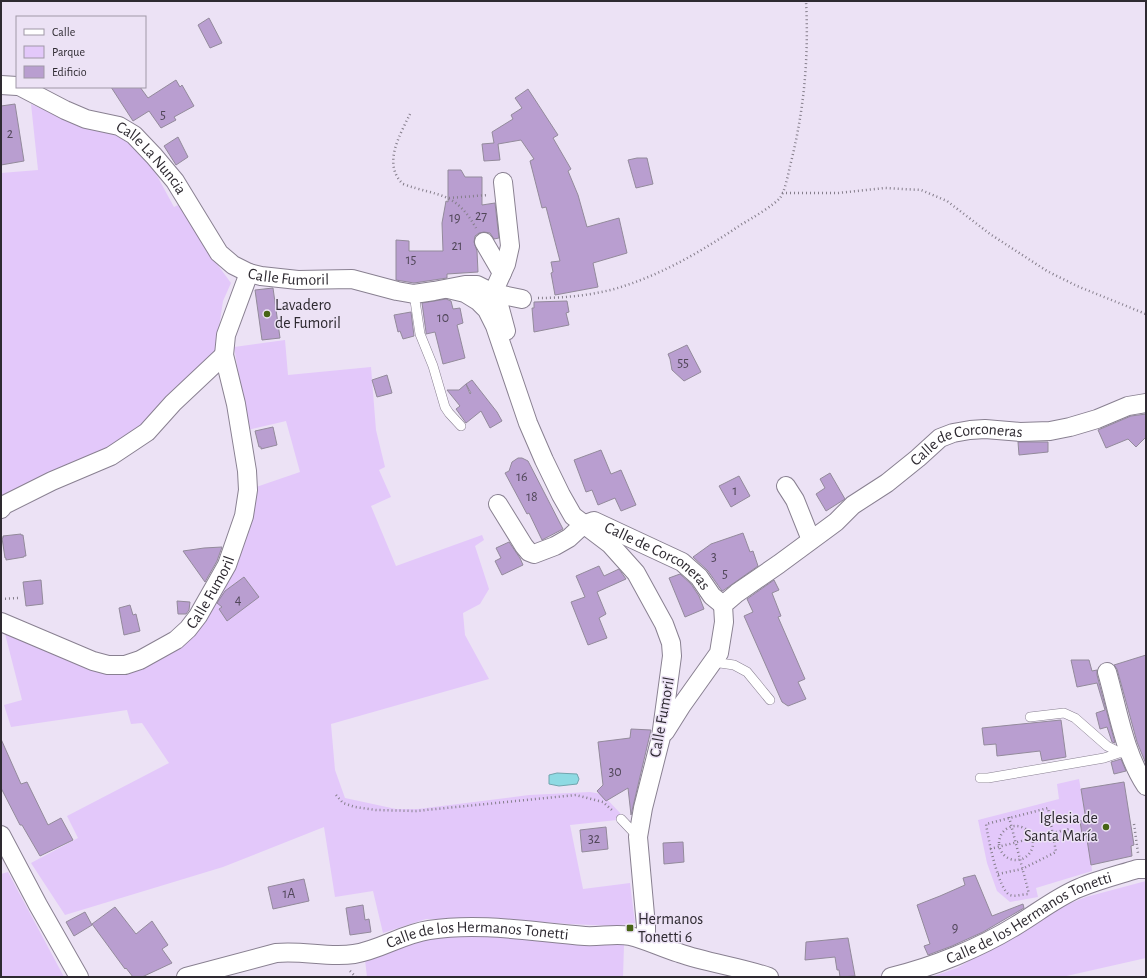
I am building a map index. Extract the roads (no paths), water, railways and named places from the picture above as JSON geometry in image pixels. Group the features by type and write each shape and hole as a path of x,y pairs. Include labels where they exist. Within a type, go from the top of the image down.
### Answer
{"street":[{"path":"1,85 16,86"},
{"name":"Calle La Nuncia","path":"23,88 86,119 119,126 134,135 175,181 219,253 233,265 249,273"},
{"path":"494,293 506,264 510,246 504,188"},
{"path":"484,242 502,273"},
{"name":"Calle Fumoril","path":"1,622 93,660 108,665 125,665 140,660 176,640 188,629 198,616 227,565 244,516 248,490 247,471 236,404 224,355 226,335 249,273 273,278 298,280 352,279 414,294 464,285 477,285 494,293 522,299"},
{"name":"Calle Fumoril","path":"448,289 465,293 478,301 487,310 495,326 536,442 561,495 573,516 610,544 636,573 664,624 671,643 672,656 661,737 643,808 638,837 646,940"},
{"name":"Calle Fumoril","path":"494,293 499,304 506,332 515,385"},
{"path":"1,509 4,505 52,481 112,456 147,432 173,403 224,355"},
{"name":"Calle de Corconeras","path":"661,737 682,704 719,653 724,622 724,605 737,593 836,522 853,506 918,458 940,438 953,433 985,429 1020,432 1050,431 1097,419 1128,406 1146,403"},
{"path":"786,486 795,500 811,540"},
{"path":"498,504 524,546 529,552 534,554 555,546 569,538 583,524"},
{"name":"Calle de Corconeras","path":"583,524 594,521 682,562 699,577 712,596 724,605"},
{"path":"1107,672 1125,753 1146,786"},
{"path":"1,835 38,905 79,977"},
{"name":"Calle de los Hermanos Tonetti","path":"891,977 906,974 952,957 1016,926 1079,888 1143,869"},
{"name":"Calle de los Hermanos Tonetti","path":"186,977 276,953 288,951 338,955 353,954 372,950 400,938 427,930 467,926 508,928 587,936 629,936 646,940 679,953 769,977"}],"lane":[{"path":"414,294 420,334 433,366 445,407 461,426"},
{"path":"713,662 734,665 747,672 770,700"},
{"path":"1030,717 1064,713 1069,714 1107,746 1125,753"},
{"path":"980,778 988,778 1104,758 1125,753"},
{"path":"621,819 638,837"}],"water":[{"path":"557,773 577,774 579,779 577,784 559,786 549,784 549,775"}],"place":[{"name":"Lavadero de Fumoril","path":"267,314"},
{"name":"Iglesia de Santa María","path":"1106,827"},
{"name":"Hermanos Tonetti 6","path":"630,928"}]}
